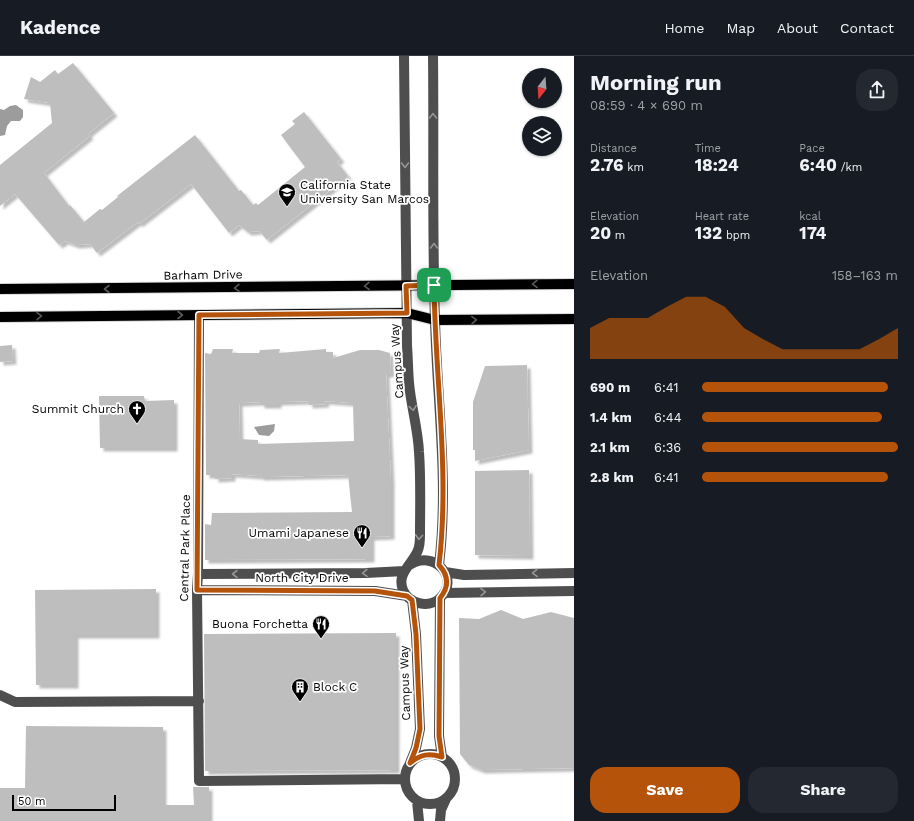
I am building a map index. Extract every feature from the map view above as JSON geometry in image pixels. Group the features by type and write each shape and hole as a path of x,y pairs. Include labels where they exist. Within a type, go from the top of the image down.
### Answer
{"main road":[{"path":"434,285 574,284"},
{"name":"Barham Drive","path":"0,290 434,285"},
{"path":"0,317 407,313 434,320 574,319"}],"street":[{"name":"Campus Way","path":"404,56 406,286 409,384 419,452 420,536 418,550 401,578 402,584 409,598 416,634 420,729 416,748 406,770 405,779"},
{"path":"409,598 426,604 433,602 442,595 447,586 442,568 442,440 434,320 433,56"},
{"name":"Central Park Place","path":"199,315 197,590 199,781 405,779"},
{"path":"406,568 421,559 428,559 442,568 464,575 574,573"},
{"name":"North City Drive","path":"198,574 388,573 406,568"},
{"name":"North City Drive","path":"197,590 375,591 409,598"},
{"path":"442,595 574,591"},
{"path":"442,595 439,736 442,757"},
{"path":"0,695 15,702 138,700 199,701"},
{"path":"410,763 417,757 425,754 434,754 449,762 456,777 452,793 446,799 441,810 440,821"},
{"path":"405,779 408,792 417,800 432,804 446,799"},
{"path":"417,800 419,821"}],"shaded area":[{"path":"16,105 23,110 23,117 20,121 11,121 7,126 5,135 0,136 0,109 4,110 10,106"},
{"path":"275,424 274,431 269,436 259,435 254,427"}],"building":[{"path":"73,63 114,113 88,134 90,136 44,173 69,206 70,205 84,222 100,209 102,210 118,197 117,196 195,135 239,191 241,190 253,205 256,203 258,205 305,167 281,135 295,124 292,121 304,112 341,159 337,162 348,176 267,240 259,231 248,232 239,225 229,233 191,184 139,224 138,222 97,253 90,244 76,245 65,241 59,245 15,194 0,206 0,165 52,123 50,103 24,99 31,77 40,82 55,70 58,74"},
{"path":"12,345 13,361 0,362 0,346"},
{"path":"213,349 233,349 232,353 259,353 260,350 280,349 279,353 326,349 326,352 333,352 333,358 360,350 379,350 390,353 391,374 386,374 391,481 391,536 371,537 371,559 205,560 205,524 211,525 212,513 352,512 348,475 261,477 232,474 232,478 215,479 215,475 206,475 205,353 211,354","holes":["309,401 309,405 326,404 325,401 353,403 354,441 258,444 258,440 240,439 239,403 261,402 261,405 278,405 278,402"]},
{"path":"527,365 529,450 475,461 475,450 473,450 473,402 485,366"},
{"name":"Summit Church","path":"99,396 144,396 145,401 174,400 174,448 100,448"},
{"path":"529,470 530,556 475,555 475,471"},
{"path":"156,589 156,635 75,635 75,685 36,685 35,590"},
{"path":"501,610 523,619 551,612 574,618 574,768 482,770 469,765 460,754 459,618 479,619"},
{"name":"Block C","path":"396,633 396,770 205,771 204,634"},
{"path":"26,726 163,727 163,805 194,805 193,787 209,787 209,821 0,821 0,788 25,788"}],"place":[{"name":"California State University San Marcos","path":"287,207"},
{"name":"Summit Church","path":"137,424"},
{"name":"Umami Japanese","path":"362,548"},
{"name":"Buona Forchetta","path":"321,639"},
{"name":"Block C","path":"300,702"}],"route":[{"path":"434,285 434,320 442,440 442,540 439,565 445,572 447,579 447,586 440,598 439,741 442,757 434,754 425,754 417,757 410,763 416,748 420,729 416,634 412,600 407,596 382,591 197,590 199,315 407,313 406,286 434,285"}]}
